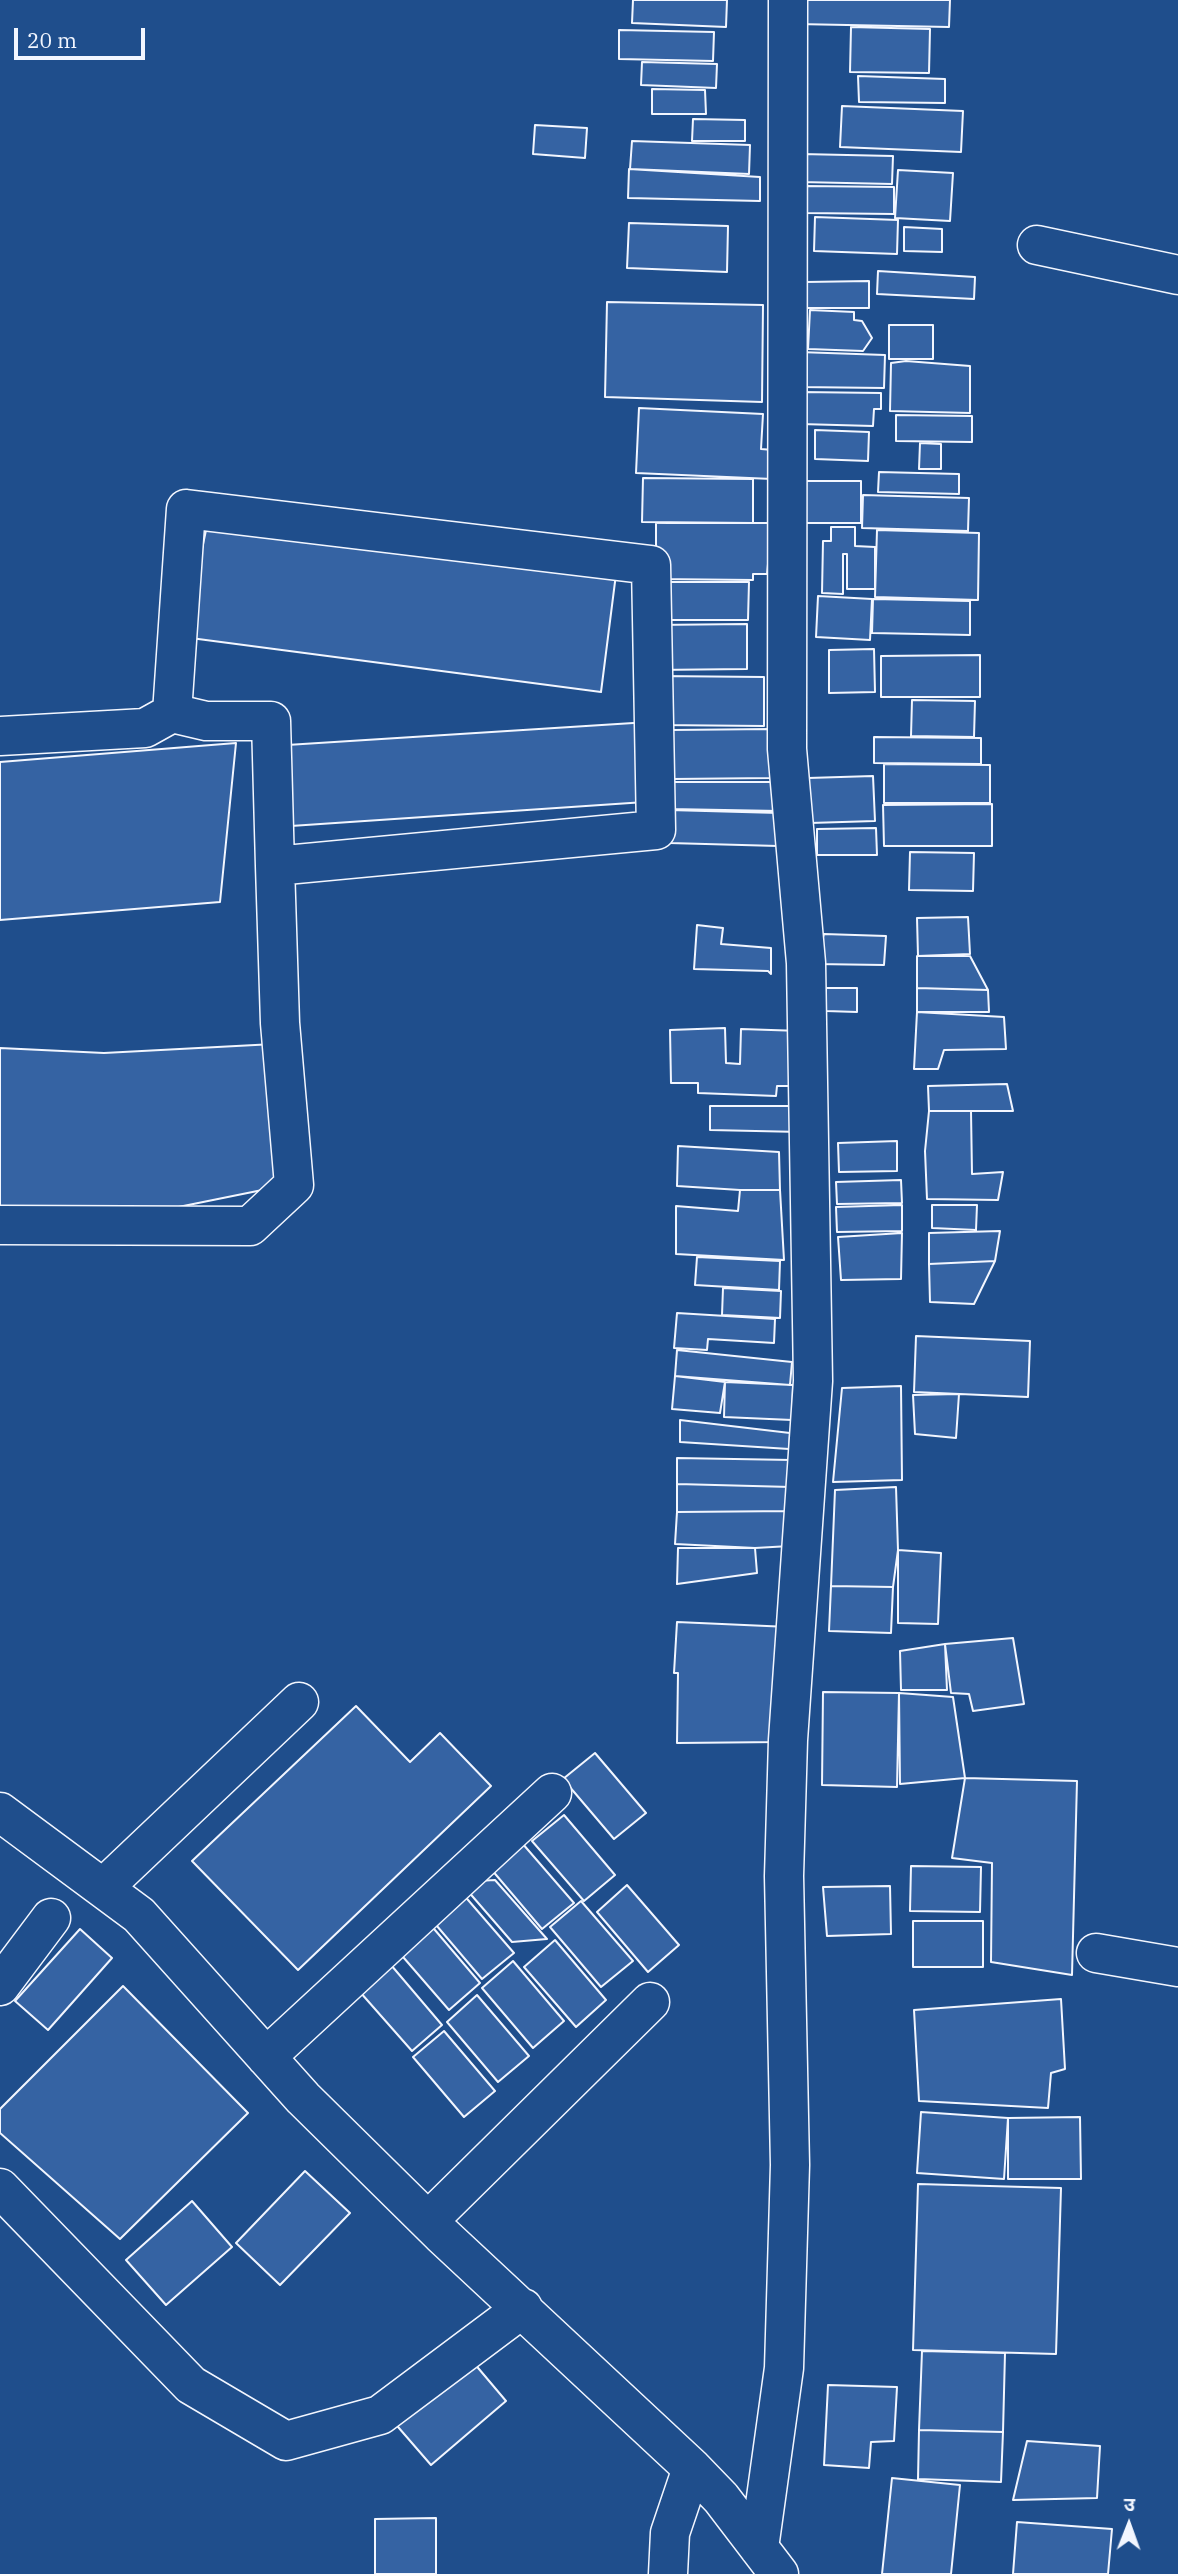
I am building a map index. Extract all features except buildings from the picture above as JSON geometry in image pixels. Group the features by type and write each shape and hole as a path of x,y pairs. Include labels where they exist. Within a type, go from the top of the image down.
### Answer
{"street":[{"path":"769,2561 784,2368 790,2165 785,1877 790,1687 813,1381 806,963 787,749 788,0"},
{"path":"1037,245 1178,275"},
{"path":"172,713 186,509 651,565 656,830 275,866"},
{"path":"0,736 145,728 172,713 206,721 271,721 280,1023 294,1185 250,1226 0,1225"},
{"path":"103,1888 299,1702"},
{"path":"266,2057 552,1793"},
{"path":"0,1812 139,1915 303,2098 428,2221 692,2468 721,2498 769,2561"},
{"path":"0,1986 51,1918"},
{"path":"1096,1953 1178,1967"},
{"path":"428,2221 650,2002"},
{"path":"0,2188 191,2385 286,2441 380,2415 523,2308"},
{"path":"668,2574 670,2533 692,2468"}]}
